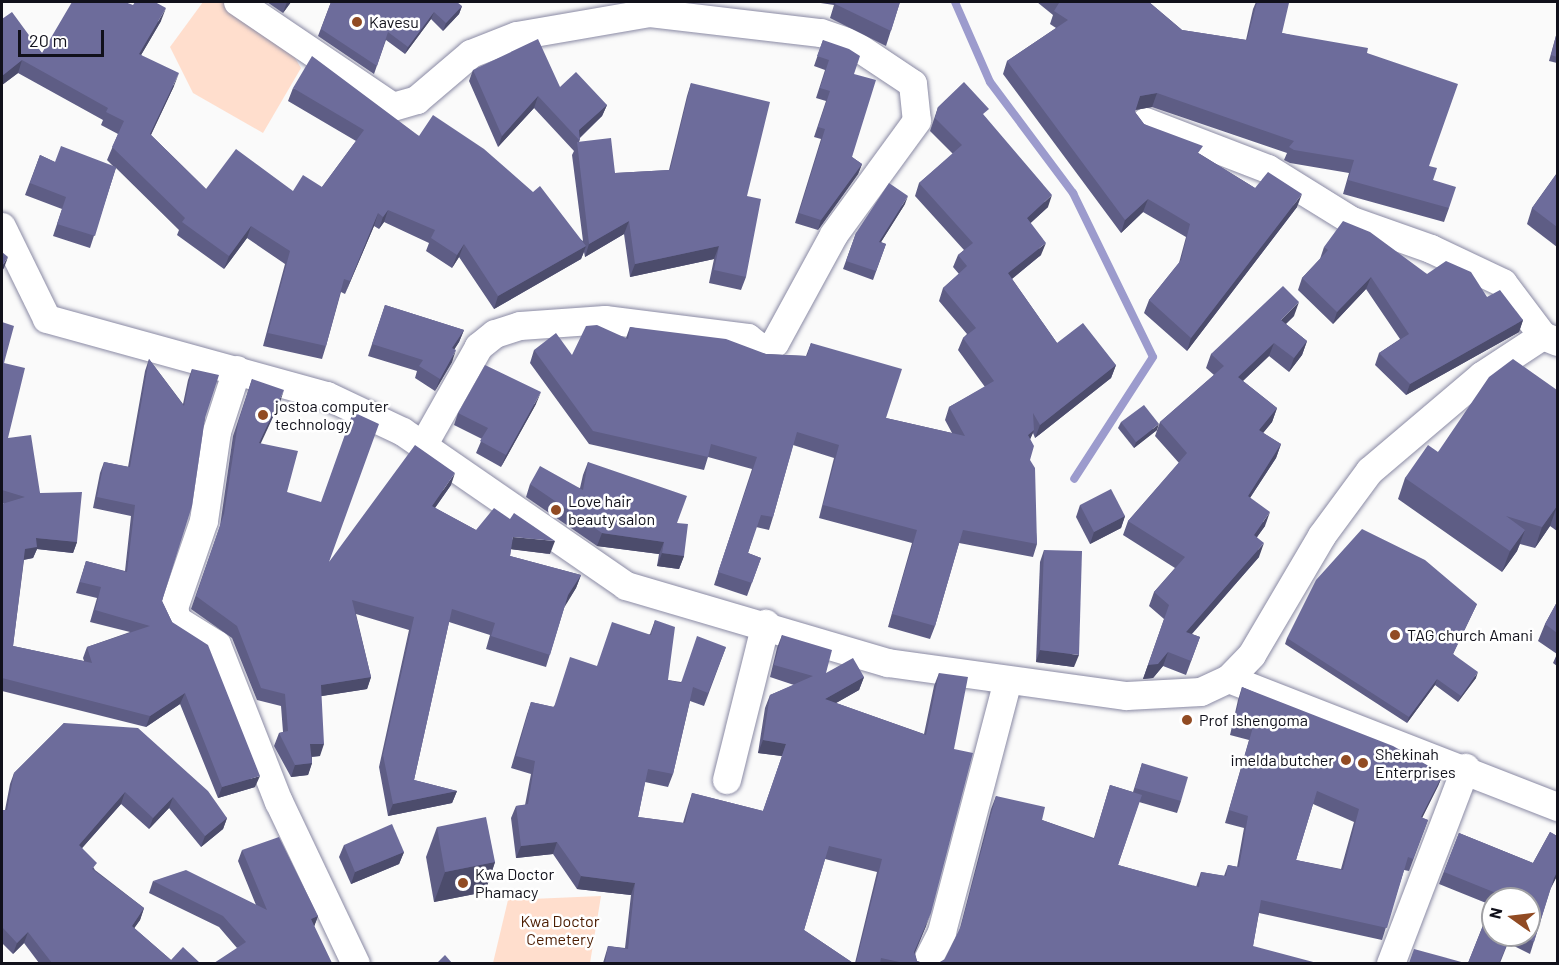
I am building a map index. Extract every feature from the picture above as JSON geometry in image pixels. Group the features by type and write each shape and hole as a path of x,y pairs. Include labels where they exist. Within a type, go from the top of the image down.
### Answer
{"street":[{"path":"238,2 393,107 417,100 471,54 517,36 650,13 821,33 853,44 913,84 917,121 834,235 775,343 763,350 748,338 606,320 512,329 479,347 423,446"},
{"path":"2,226 47,319 327,396 423,446 626,586 766,624 888,663 1127,696 1201,692 1229,679 1252,655 1322,536 1370,471 1482,376 1550,339 1503,283 1431,249 1352,220 1268,169 1146,122"},
{"path":"237,370 217,432 204,521 174,608 177,620 217,645 279,802 356,963"},
{"path":"727,780 766,624"},
{"path":"1229,679 1466,768 1557,807"},
{"path":"926,963 942,932 1008,681"},
{"path":"1390,963 1466,768"}],"green space":[{"path":"203,2 235,2 282,36 301,68 263,133 193,93 170,47"},
{"name":"Kwa Doctor Cemetery","path":"601,896 590,963 493,963 508,900"}],"building":[{"path":"72,2 125,2 133,5 135,2 155,2 166,8 139,54 179,73 150,134 206,189 236,149 293,191 303,175 322,187 364,130 293,88 312,56 419,136 433,115 484,149 533,192 540,186 586,246 498,296 464,244 457,255 431,238 435,230 388,210 383,217 378,213 350,281 344,279 326,346 268,333 290,251 251,226 229,256 182,222 185,218 112,147 124,121 106,112 108,108 22,60 2,76 2,19 12,12 42,53"},
{"path":"331,2 457,2 462,6 446,23 434,12 408,47 388,32 377,66 321,29"},
{"path":"836,2 900,2 891,31 835,4"},
{"path":"1057,2 1149,2 1182,30 1247,40 1257,2 1289,3 1282,33 1368,48 1367,53 1458,84 1429,166 1437,168 1433,180 1456,187 1449,208 1348,180 1354,160 1294,150 1289,147 1294,141 1157,93 1140,96 1135,112 1144,124 1203,146 1198,153 1255,188 1268,172 1302,194 1191,338 1149,300 1181,260 1190,224 1148,199 1125,220 1007,61 1068,20 1054,11 1059,3"},
{"path":"1557,32 1557,57 1551,55"},
{"path":"538,39 560,87 576,72 607,105 579,130 580,141 538,96 502,136 473,70"},
{"path":"823,40 849,49 860,56 854,74 876,80 852,157 862,164 821,220 799,213 825,129 818,127 830,91 820,88 829,60 817,56"},
{"path":"964,82 989,109 983,114 1052,195 1027,218 1046,243 1008,273 1057,343 1083,323 1116,365 1040,425 1033,413 1034,430 1028,435 1034,446 1030,460 1035,468 1037,544 963,530 935,626 892,614 917,530 823,505 839,445 797,432 773,517 761,515 748,553 761,558 752,583 718,572 757,457 711,444 708,457 593,431 534,350 556,333 572,355 586,326 597,325 628,339 630,327 726,339 766,354 807,356 811,343 902,369 886,418 965,436 949,407 994,381 963,338 976,328 943,288 967,266 958,255 973,243 919,183 962,145 935,118 938,107"},
{"path":"691,83 770,102 747,196 761,199 746,277 714,270 719,246 635,264 629,221 589,244 577,142 611,138 615,173 670,170"},
{"path":"61,146 116,167 95,236 57,224 66,197 30,183 40,155 55,162"},
{"path":"1557,173 1557,227 1532,208"},
{"path":"889,183 908,196 879,242 886,244 876,271 846,261 856,233"},
{"path":"1343,221 1370,232 1427,274 1446,261 1471,272 1487,297 1500,290 1523,320 1410,384 1379,353 1409,334 1371,277 1337,312 1302,278 1328,250 1324,247"},
{"path":"2,252 8,257 2,266"},
{"path":"1283,286 1299,302 1281,320 1307,341 1294,358 1274,343 1238,377 1277,408 1259,430 1281,444 1248,496 1270,512 1254,535 1264,543 1186,632 1200,637 1191,661 1168,652 1158,664 1148,665 1169,605 1154,592 1185,557 1128,521 1187,453 1160,422 1224,366 1211,354"},
{"path":"385,305 464,330 452,348 456,350 440,379 419,366 423,360 372,344"},
{"path":"2,322 14,326 4,363 25,368 8,438 31,435 40,493 82,492 77,542 36,538 37,547 25,549 13,646 92,663 87,647 150,626 95,610 101,587 80,582 86,561 127,572 135,505 97,497 104,462 130,467 149,359 184,406 192,369 219,375 205,418 192,506 162,601 172,622 208,645 260,776 222,787 185,693 150,716 2,678 2,504 25,497 2,490"},
{"path":"1513,359 1557,390 1557,506 1542,527 1506,516 1525,530 1510,551 1405,478 1428,445 1438,452 1489,377"},
{"path":"485,365 541,392 506,455 480,441 488,428 458,413"},
{"path":"252,379 284,390 259,443 298,451 287,492 321,502 353,412 379,424 329,562 415,445 455,473 432,506 476,530 494,508 510,519 514,513 555,541 513,537 510,556 581,575 568,595 550,655 491,636 495,623 452,609 414,780 457,791 393,804 383,755 414,617 352,600 371,677 321,685 324,744 310,744 312,763 295,765 279,733 288,731 285,694 261,688 237,626 196,596 224,514 238,423"},
{"path":"1144,405 1159,424 1136,442 1121,422"},
{"path":"588,462 687,496 677,523 688,524 684,556 662,553 664,542 602,533 530,484 540,466 583,490"},
{"path":"1111,489 1125,516 1094,532 1080,505"},
{"path":"1362,529 1425,560 1477,604 1453,654 1478,672 1461,696 1437,679 1409,717 1287,638 1316,580"},
{"path":"1044,550 1082,551 1079,655 1040,650"},
{"path":"1557,602 1557,633 1545,624"},
{"path":"655,620 675,627 668,680 681,683 697,636 726,647 708,693 693,687 673,774 648,769 638,817 685,823 692,793 763,811 786,744 763,740 770,695 813,676 774,665 782,635 832,650 826,673 853,658 864,677 825,699 926,735 939,673 968,677 954,749 973,753 931,913 914,952 917,961 923,963 904,963 881,958 880,963 856,963 882,859 829,846 804,930 853,963 605,963 608,946 628,949 635,883 581,876 557,842 521,846 516,806 528,804 535,761 516,756 531,702 554,707 570,657 597,666 612,622 651,635"},
{"path":"1242,687 1393,746 1443,774 1421,817 1428,820 1413,859 1408,857 1387,928 1261,900 1253,946 1317,963 938,963 945,959 961,926 996,796 1045,807 1042,820 1094,839 1110,785 1142,795 1118,865 1199,887 1201,872 1226,876 1228,865 1239,867 1248,816 1229,810 1253,727 1234,722","holes":["1317,791 1359,809 1343,870 1296,860"]},
{"path":"64,723 138,728 208,791 227,818 205,836 173,797 153,818 125,792 79,845 97,863 92,869 144,908 132,926 171,960 183,947 200,963 52,963 28,932 17,943 2,927 2,810 7,810 14,773"},
{"path":"1142,763 1188,777 1181,801 1135,788"},
{"path":"486,817 495,862 445,872 437,827"},
{"path":"392,824 404,852 355,872 344,845"},
{"path":"1550,832 1557,836 1557,872 1541,920 1541,887 1481,887 1444,872 1459,833 1533,863"},
{"path":"279,837 318,916 311,919 332,963 214,963 246,942 223,916 153,881 186,870 267,910 242,850"},
{"path":"1481,931 1481,947 1506,947 1499,963 1468,963"},
{"path":"1414,949 1465,963 1409,963"},
{"path":"445,955 452,963 437,963"}],"waterway":[{"path":"955,2 990,82 1073,193 1153,357 1074,479"}],"place":[{"name":"Kavesu","path":"357,22"},
{"name":"jostoa computer technology","path":"263,415"},
{"name":"Love hair beauty salon","path":"556,510"},
{"name":"TAG church Amani","path":"1395,635"},
{"name":"Prof Ishengoma","path":"1187,720"},
{"name":"imelda butcher","path":"1346,760"},
{"name":"Shekinah Enterprises","path":"1363,763"},
{"name":"Kwa Doctor Phamacy","path":"463,883"}]}
